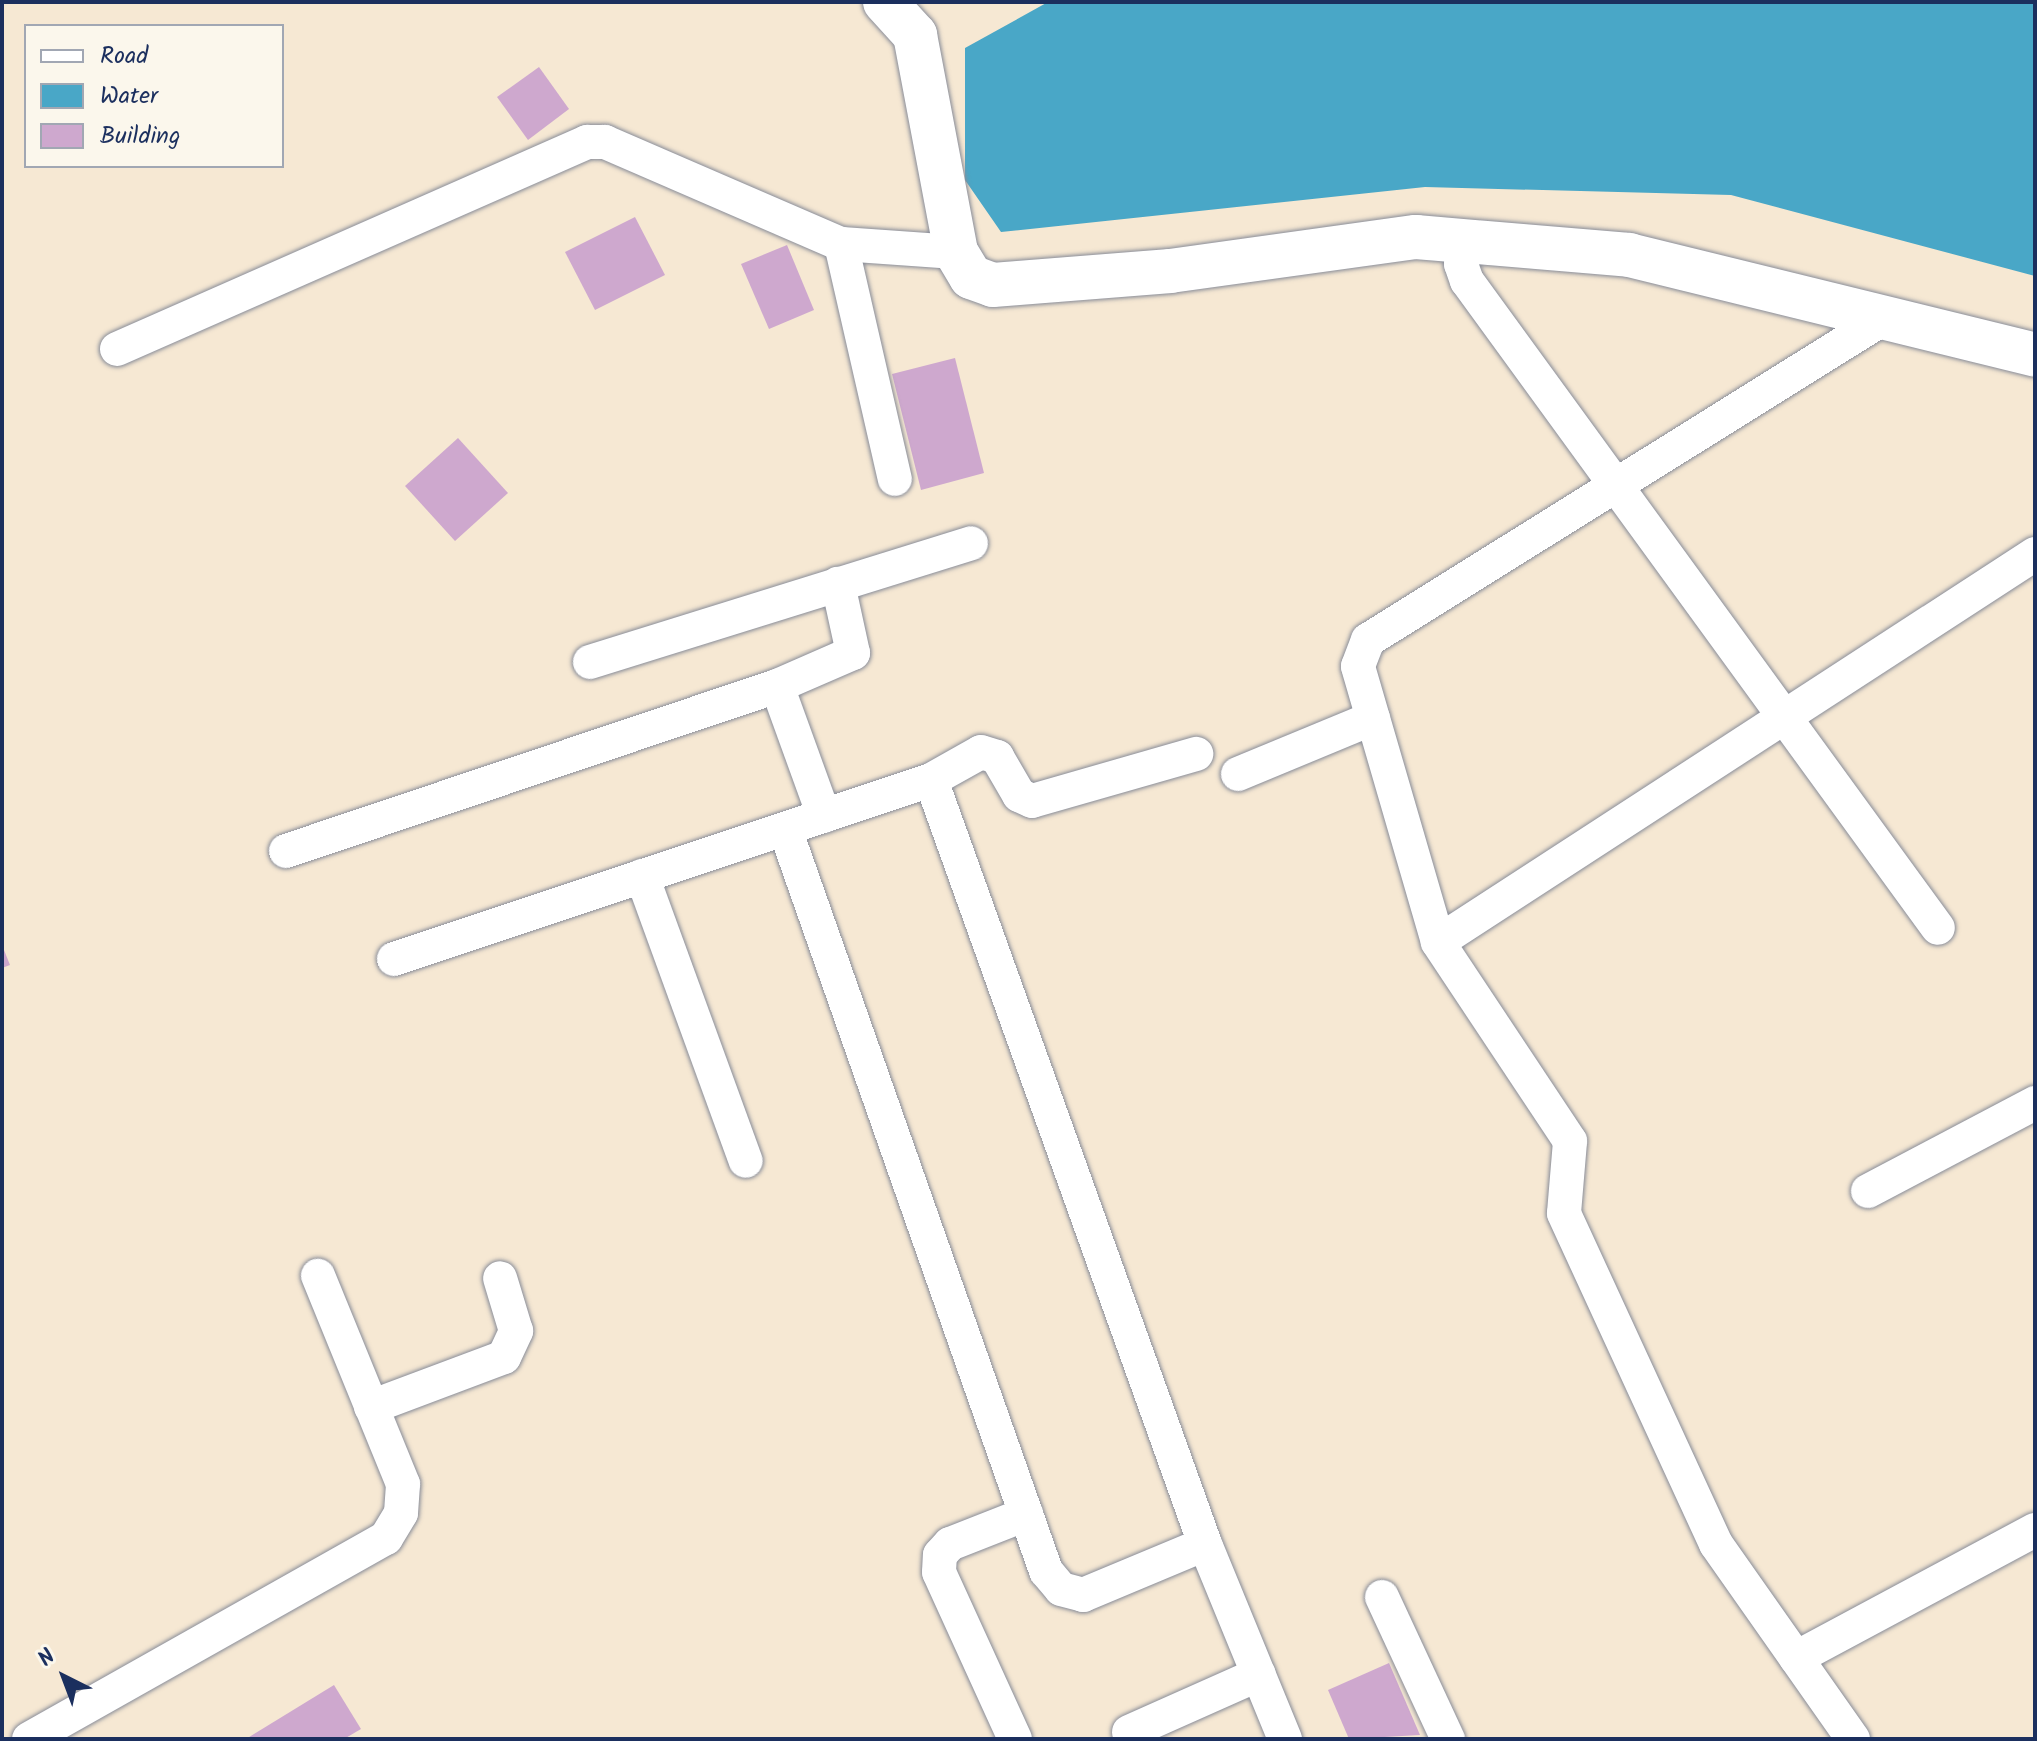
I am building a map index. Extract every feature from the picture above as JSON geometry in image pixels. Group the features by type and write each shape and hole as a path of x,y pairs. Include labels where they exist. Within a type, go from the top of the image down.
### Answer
{"street":[{"path":"885,2 915,35 956,252 971,277 993,285 1170,271 1416,237 1629,255 2035,355"},
{"path":"117,349 587,142 605,142 841,244 956,252"},
{"path":"1468,241 1461,264 1467,281 1938,928"},
{"path":"841,244 895,479"},
{"path":"1853,1739 1716,1544 1564,1213 1570,1141 1438,942 1358,666 1368,640 1884,318"},
{"path":"590,662 971,543"},
{"path":"1438,942 2035,554"},
{"path":"286,851 777,686 853,653 838,584"},
{"path":"777,686 824,816"},
{"path":"1238,774 1373,718"},
{"path":"394,959 931,780 981,752 997,757 1019,795 1032,801 1196,754"},
{"path":"931,780 1205,1544 1285,1739"},
{"path":"785,829 1046,1571 1061,1589 1083,1595 1205,1544"},
{"path":"642,876 746,1161"},
{"path":"1868,1191 2035,1103"},
{"path":"29,1739 386,1538 401,1513 403,1484 318,1276"},
{"path":"371,1407 504,1357 516,1331 500,1278"},
{"path":"1015,1739 939,1572 940,1555 950,1544 1026,1514"},
{"path":"1796,1658 2035,1530"},
{"path":"1382,1597 1448,1739"},
{"path":"1129,1732 1259,1674"}],"water":[{"path":"1048,2 2035,2 2035,276 1731,195 1425,187 1001,232 965,180 965,48"}],"building":[{"path":"539,67 569,109 528,140 497,97"},
{"path":"635,217 665,275 595,310 565,252"},
{"path":"787,245 814,310 769,329 741,264"},
{"path":"955,358 984,473 921,490 892,374"},
{"path":"458,438 508,493 455,541 405,486"},
{"path":"2,945 10,965 2,968"},
{"path":"1389,1663 1420,1735 1349,1739 1328,1690"},
{"path":"334,1685 361,1729 344,1739 246,1739"}]}
